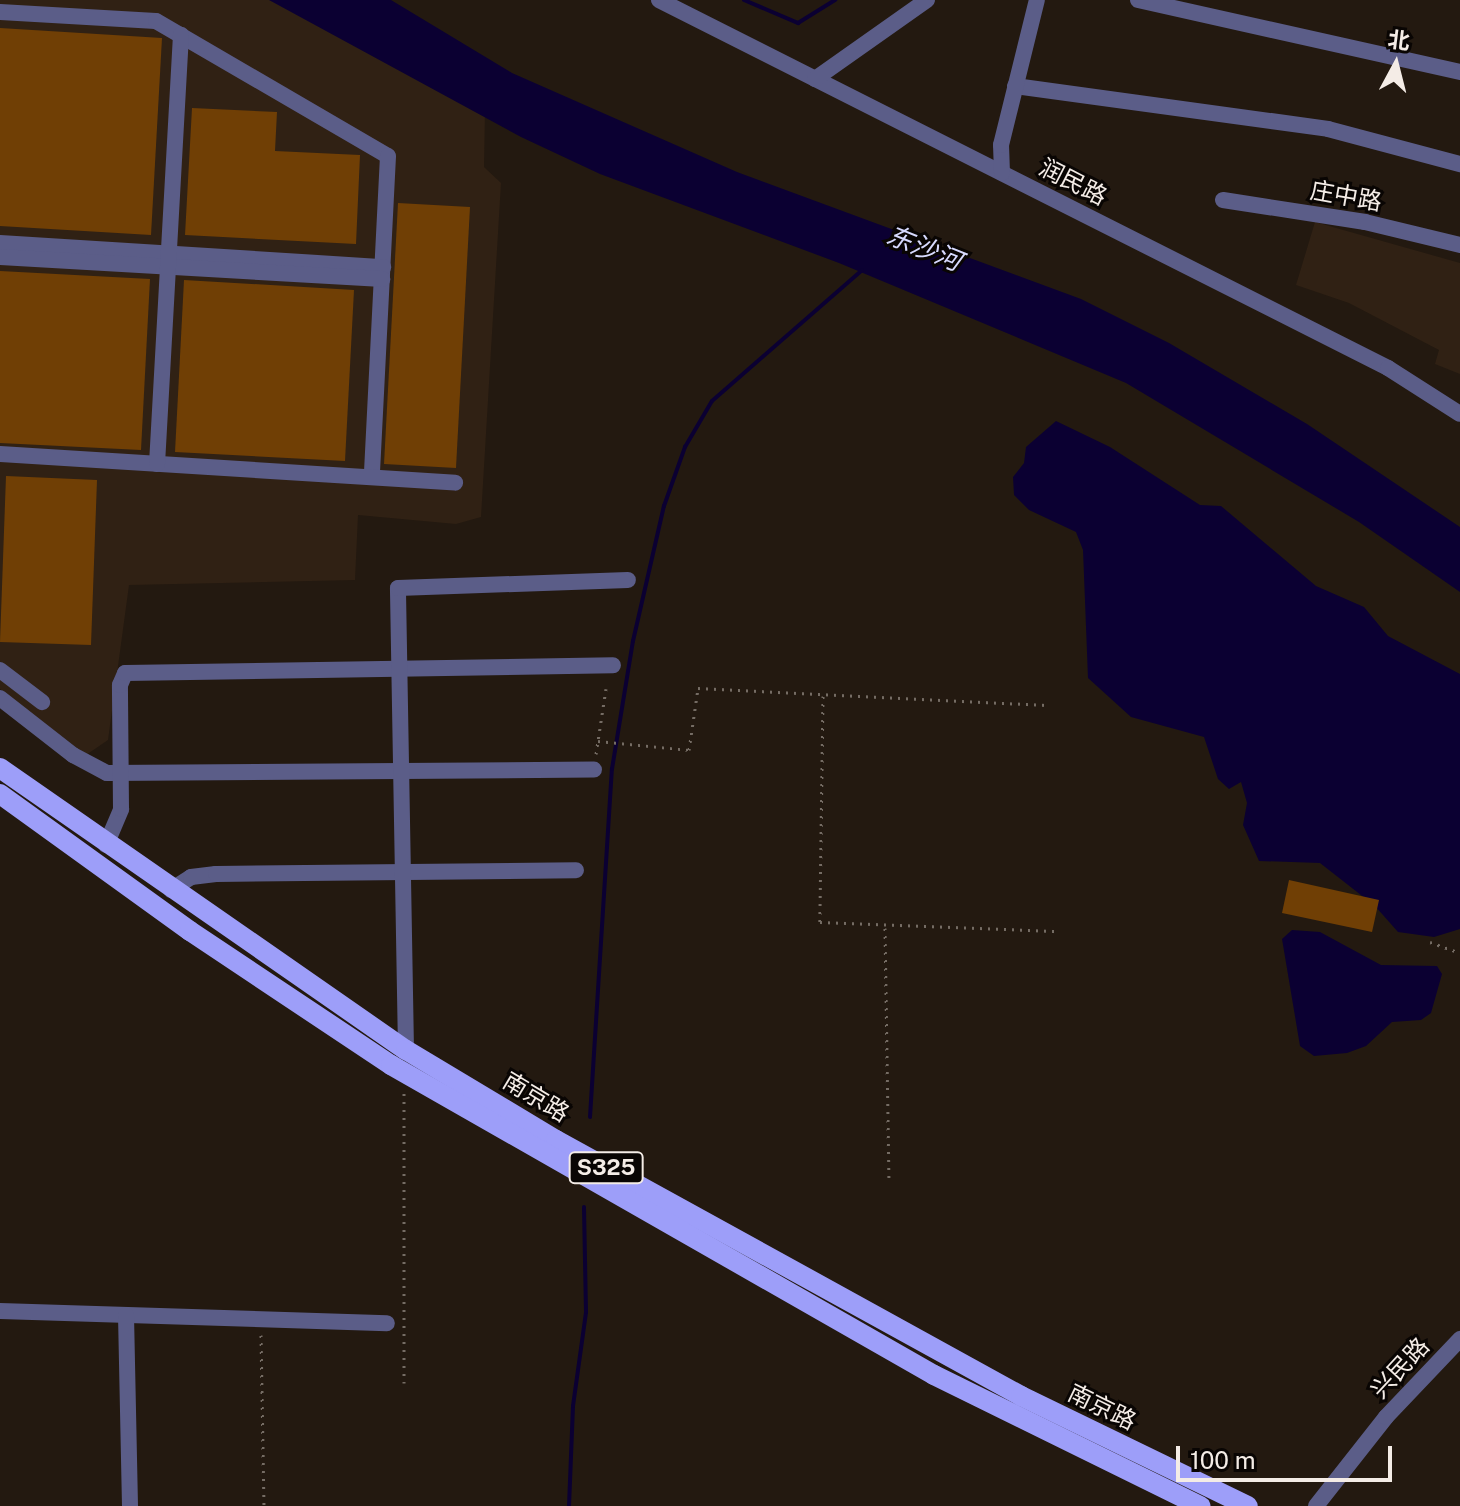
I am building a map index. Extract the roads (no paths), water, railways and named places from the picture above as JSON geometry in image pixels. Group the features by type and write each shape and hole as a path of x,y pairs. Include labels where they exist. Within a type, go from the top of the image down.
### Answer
{"main road":[{"name":"南京路","path":"0,768 106,845 406,1050 770,1261 1021,1396 1248,1506"},
{"name":"南京路","path":"0,794 190,931 404,1073 934,1375 1200,1506"}],"street":[{"name":"润民路","path":"659,0 1388,368 1460,414"},
{"path":"815,79 927,0"},
{"path":"1002,173 1001,145 1037,0"},
{"path":"1138,0 1460,72"},
{"path":"0,12 156,21 388,156 372,477"},
{"path":"157,464 181,35"},
{"path":"1015,86 1328,129 1460,164"},
{"name":"庄中路","path":"1223,200 1365,222 1460,245"},
{"path":"0,243 168,260 382,273"},
{"path":"0,257 168,260"},
{"path":"0,454 455,483"},
{"path":"406,1050 398,588 628,580"},
{"path":"106,845 121,809 120,685 125,673 613,665"},
{"path":"0,670 42,702"},
{"path":"0,698 96,770 120,773 594,770"},
{"path":"171,890 191,877 216,874 576,870"},
{"path":"0,1311 387,1323"},
{"path":"126,1315 130,1506"},
{"name":"兴民路","path":"1316,1506 1386,1417 1460,1339"}],"water":[{"name":"东沙河","path":"269,0 391,0 512,73 737,172 1081,299 1169,343 1307,424 1460,527 1460,592 1359,522 1126,383 839,263 600,174 521,137"},
{"path":"1056,421 1110,447 1200,505 1221,506 1316,586 1364,607 1388,636 1460,674 1460,929 1434,937 1398,932 1375,906 1320,863 1259,861 1243,825 1247,803 1241,782 1229,789 1218,779 1204,737 1131,717 1088,678 1083,550 1076,532 1029,510 1014,495 1013,477 1024,463 1026,447"},
{"path":"1292,930 1320,932 1381,965 1437,966 1442,974 1431,1013 1421,1020 1392,1022 1366,1046 1347,1053 1314,1056 1300,1046 1282,939"}],"waterway":[{"path":"744,0 798,23 835,0"},
{"path":"590,1117 612,769 633,641 664,506 685,447 712,401 862,270"},
{"path":"569,1506 573,1406 586,1312 584,1207"}]}
